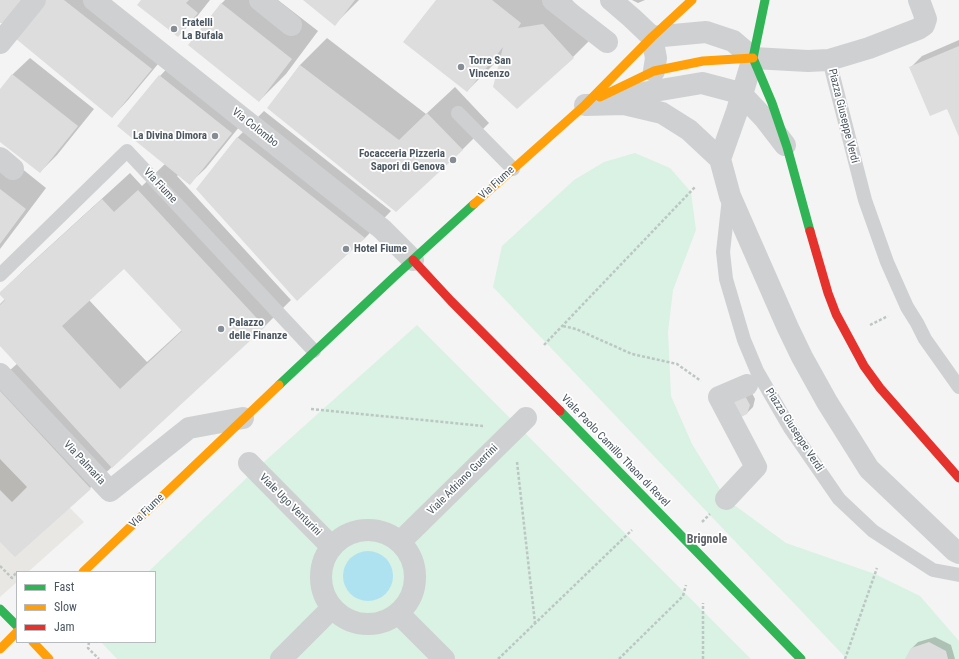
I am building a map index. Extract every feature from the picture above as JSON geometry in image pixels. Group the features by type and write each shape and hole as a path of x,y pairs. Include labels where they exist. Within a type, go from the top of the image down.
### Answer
{"street":[{"path":"0,43 35,0"},
{"name":"Via Colombo","path":"94,0 382,229 413,260"},
{"path":"260,0 291,25"},
{"path":"553,0 607,42"},
{"path":"611,0 652,37 656,58 654,71"},
{"path":"652,37 692,0"},
{"path":"585,104 624,104 662,113 690,130 720,159 742,96 753,58 765,0"},
{"name":"Piazza Giuseppe Verdi","path":"585,104 654,71 703,61 753,58 808,61 829,60 869,48 918,29 924,25 926,19 919,0"},
{"path":"652,37 706,32 733,41 753,58 772,103 787,147 828,293 836,314 864,366 880,388 959,478"},
{"name":"Via Fiume","path":"84,571 314,351 585,104 652,37"},
{"path":"585,104 702,83 736,92 742,96 765,119 787,147"},
{"name":"Piazza Giuseppe Verdi","path":"720,159 730,196 788,328 802,358 827,402 869,469 955,551 959,553"},
{"name":"Viale Paolo Camillo Thaon di Revel","path":"413,260 451,301 527,377 801,659"},
{"name":"Via Palmaria","path":"0,374 110,491 189,428 243,418"},
{"path":"726,499 756,467 719,397 747,384"},
{"name":"Viale Adriano Guerrini","path":"400,542 520,424"},
{"name":"Viale Ugo Venturini","path":"249,463 331,546"},
{"path":"372,529 387,533 400,542 410,554 415,570 414,586 409,601 398,613 386,621 372,624 357,623 344,617 332,608 325,597 321,584 320,570 324,558 331,546 343,536 357,530 372,529"},
{"path":"282,659 332,608"},
{"path":"0,609 16,625"},
{"path":"398,613 444,659"},
{"path":"0,649 16,633"},
{"path":"34,643 49,659"}],"lane":[{"name":"Piazza Giuseppe Verdi","path":"829,60 865,200 890,269 907,307 925,339 959,387"},
{"path":"458,113 513,169"},
{"name":"Via Fiume","path":"0,275 127,151 314,351"},
{"name":"Piazza Giuseppe Verdi","path":"730,196 723,252 726,279 744,340 757,371 790,428 839,499 873,531 933,570 959,575"}],"path":[{"path":"544,345 695,187"},
{"path":"878,321 889,315"},
{"path":"562,326 576,329 632,354 677,364 696,377 719,397"},
{"path":"310,409 520,424 535,623"},
{"path":"684,540 726,499"},
{"path":"498,659 632,530"},
{"path":"0,566 12,578 16,573"},
{"path":"844,659 877,568"},
{"path":"619,659 683,596 686,585"},
{"path":"703,603 703,659"},
{"path":"89,643 88,648 99,659"}],"shaded area":[{"path":"0,438 84,522 29,571 16,571 16,583 0,597"}],"green space":[{"path":"635,153 670,168 691,192 696,230 673,290 668,332 671,396 692,444 726,499 786,543 875,574 920,596 959,641 959,659 847,659 493,287 502,246 574,180 604,162"},
{"path":"417,325 751,659 117,659 102,643 156,643 156,571 149,571 255,470"}],"water":[{"path":"363,551 373,551 386,558 393,571 393,581 386,594 373,601 363,601 354,597 347,590 343,581 343,571 347,562 354,555"}],"building":[{"path":"0,0 22,0 3,23 0,23"},
{"path":"46,0 64,0 152,69 112,118 15,38"},
{"path":"141,0 189,0 186,3 198,13 178,37 137,5"},
{"path":"303,0 355,0 335,26"},
{"name":"Torre San Vincenzo","path":"436,0 492,0 521,23 518,28 543,24 574,58 517,109 493,87 503,47 467,92 403,42"},
{"path":"221,3 292,59 259,102 188,45"},
{"path":"959,46 959,137 947,109 930,116 909,67"},
{"path":"300,65 399,140 427,113 463,150 396,212 267,108"},
{"path":"12,74 78,126 40,173 0,142 0,89"},
{"path":"159,75 232,133 190,185 117,126"},
{"path":"237,137 365,238 297,301 196,189"},
{"path":"0,189 26,209 0,244"},
{"name":"Palazzo delle Finanze","path":"138,190 265,327 112,468 0,346 0,305 5,300 0,295 0,292 102,199 114,212","holes":["124,269 182,331 120,389 62,326"]},
{"path":"0,391 91,489 15,557 0,542 0,490 12,502 27,487 0,459"},
{"path":"745,396 750,405 747,414 739,418 729,398"},
{"path":"929,642 946,651 948,659 905,659 911,648"}],"traffic: fast":[{"path":"765,0 753,58 772,103 787,147 810,231"},
{"path":"279,385 474,204"},
{"path":"560,411 801,659"},
{"path":"0,609 16,625"}],"traffic: slow":[{"path":"474,204 585,105 652,37 692,0"},
{"path":"600,97 654,71 703,61 753,58"},
{"path":"84,571 279,385"},
{"path":"0,649 16,633"},
{"path":"34,643 49,659"}],"traffic: jam":[{"path":"810,231 828,293 836,314 864,366 880,388 959,478"},
{"path":"413,260 451,301 560,411"}],"place":[{"name":"Fratelli La Bufala","path":"174,29"},
{"name":"Torre San Vincenzo","path":"461,67"},
{"name":"La Divina Dimora","path":"215,136"},
{"name":"Focacceria Pizzeria Sapori di Genova","path":"453,160"},
{"name":"Hotel Fiume","path":"346,249"},
{"name":"Palazzo delle Finanze","path":"221,329"}],"district":[{"name":"Brignole","path":"707,540"}]}
